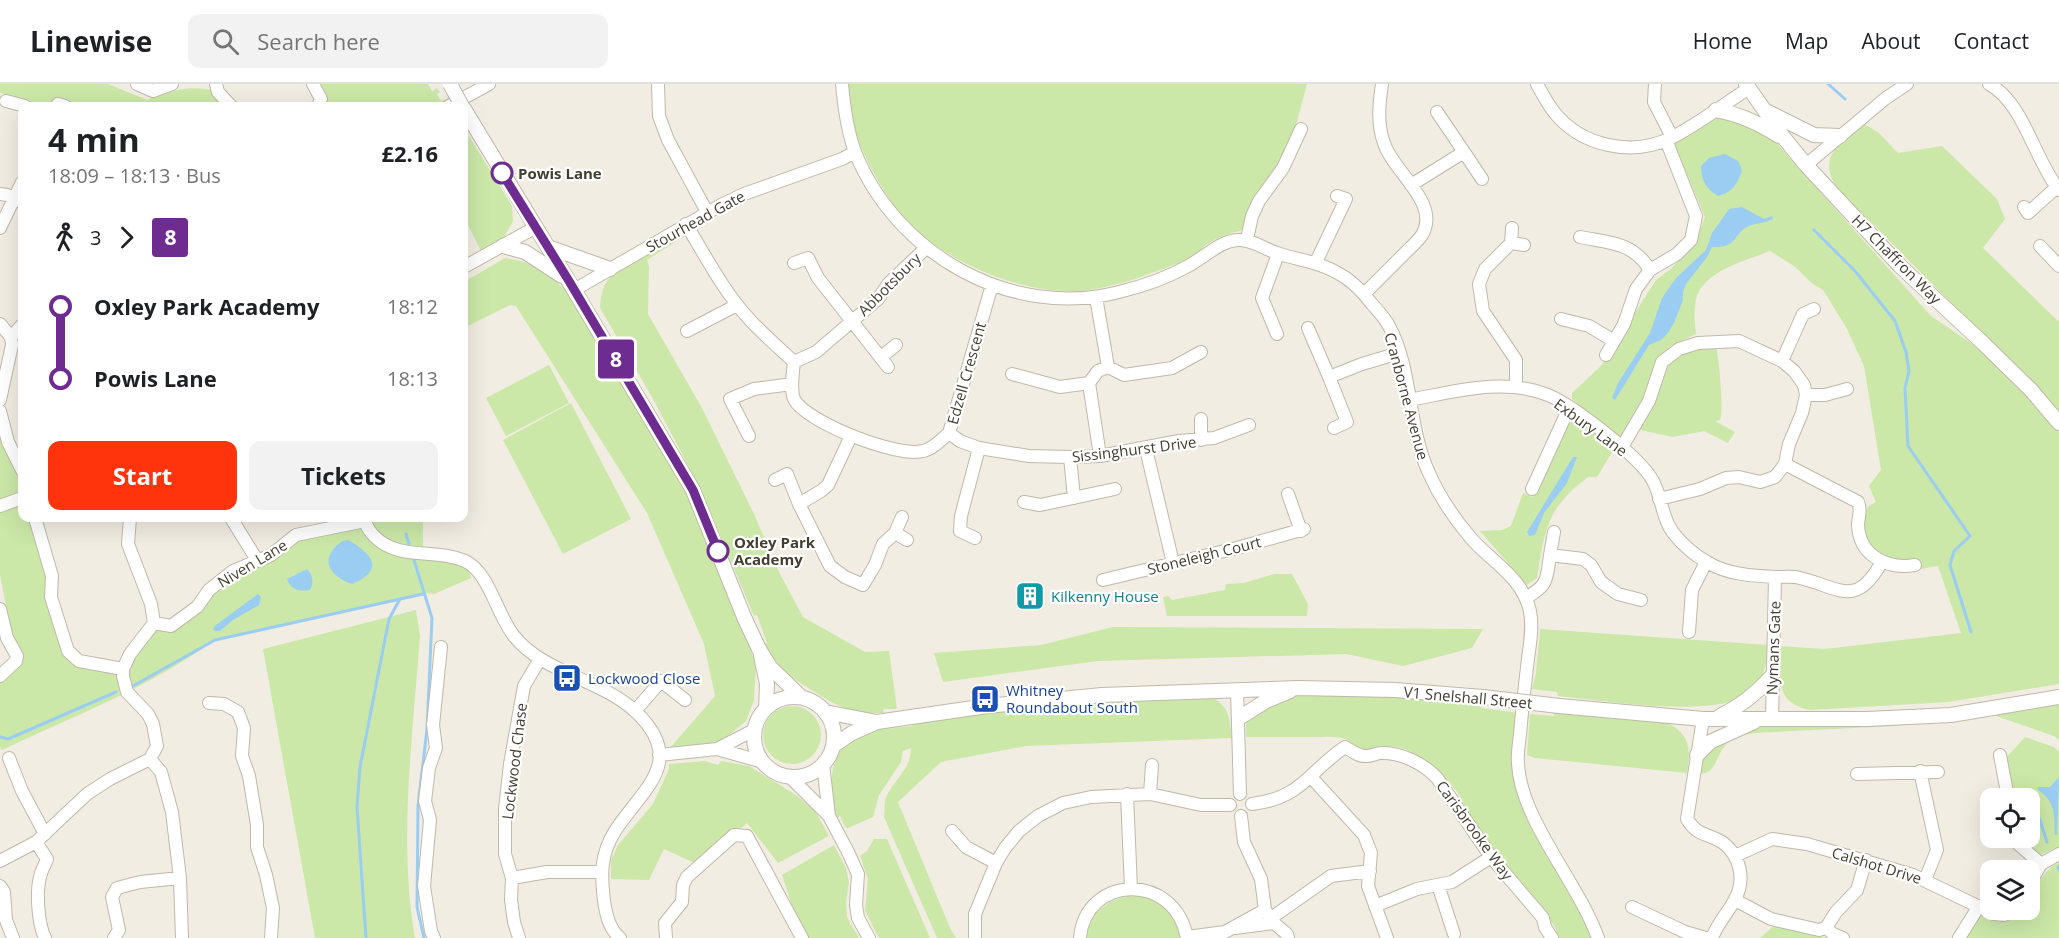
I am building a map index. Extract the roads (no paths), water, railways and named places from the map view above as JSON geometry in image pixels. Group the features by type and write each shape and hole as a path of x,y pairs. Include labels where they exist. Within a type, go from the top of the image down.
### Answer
{"street":[{"path":"137,84 153,91 172,84"},
{"path":"216,84 218,92 227,102"},
{"path":"313,84 321,99 320,102"},
{"path":"450,84 460,102"},
{"path":"456,102 489,84"},
{"path":"658,84 659,116 668,140 707,212"},
{"path":"842,84 844,109 855,152 876,192 914,238 957,269 992,285 1011,292 1063,300 1096,297 1142,286 1166,278 1193,264 1217,247 1233,240 1246,239 1259,201 1283,168 1301,129"},
{"path":"1364,294 1422,236 1427,221 1425,208 1412,185 1394,163 1384,144 1379,121 1382,84"},
{"path":"1537,84 1554,112 1584,137 1604,145 1627,147 1650,146 1669,139 1716,110 1748,86"},
{"path":"1606,355 1624,324 1636,289 1650,270 1677,254 1691,240 1696,216 1654,102 1655,84"},
{"path":"1989,84 2007,99 2058,188 2028,213 2024,207"},
{"path":"1806,165 1905,85"},
{"name":"H7 Chaffron Way","path":"1748,86 1763,110 1806,165 1900,266 1992,351 2031,390 2059,423"},
{"path":"6,100 18,104"},
{"path":"1716,110 1737,114 1784,138"},
{"path":"1763,110 1814,135 1840,136"},
{"path":"1437,112 1482,179"},
{"path":"468,116 572,285 693,490 759,649 771,667 801,697"},
{"name":"Stourhead Gate","path":"572,285 610,269 707,212 744,194 842,159 855,152"},
{"path":"1412,185 1464,152"},
{"path":"0,194 18,200"},
{"path":"1316,262 1346,199 1337,196"},
{"path":"0,228 18,201"},
{"path":"686,224 707,261 737,304 750,320 794,362"},
{"path":"468,265 536,227"},
{"path":"1512,228 1518,244 1485,269 1479,284 1483,311 1516,360 1516,387"},
{"path":"1580,237 1627,247 1642,258 1650,270"},
{"name":"Cranborne Avenue","path":"1246,239 1278,254 1316,262 1340,274 1364,294 1389,325 1399,353 1415,434 1439,495 1471,539 1509,572 1521,587 1526,598 1532,627 1517,762 1522,789 1530,809 1581,900 1598,938"},
{"path":"503,246 525,252 572,285"},
{"path":"2040,246 2059,266"},
{"path":"548,247 610,269"},
{"name":"Abbotsbury","path":"794,362 816,352 878,299 890,283 926,248"},
{"path":"1277,334 1262,298 1278,254"},
{"name":"Abbotsbury","path":"794,263 813,255 818,278 885,362 896,345"},
{"name":"Edzell Crescent","path":"794,362 792,384 794,399 806,413 851,436 897,451 922,451 938,443 949,433 992,285"},
{"path":"1096,297 1108,367"},
{"path":"687,331 737,304"},
{"path":"1782,361 1803,314 1814,309"},
{"path":"1561,319 1589,326 1614,341"},
{"path":"0,324 11,337 11,352 0,400"},
{"path":"1308,328 1347,422 1334,428"},
{"path":"11,337 18,329"},
{"path":"1622,447 1649,401 1662,362 1679,349 1698,343 1739,341 1782,361 1804,384 1806,395 1802,413 1789,444 1785,464 1775,477 1760,482 1739,477 1726,478 1700,489 1659,499"},
{"path":"1012,374 1060,387 1089,383 1098,371 1108,367 1124,375 1172,368 1201,352"},
{"path":"1329,377 1399,353"},
{"path":"1089,383 1100,456"},
{"path":"749,436 730,399 754,389 792,384"},
{"name":"Exbury Lane","path":"1409,400 1490,386 1516,387 1548,396 1569,408 1639,462 1653,481 1670,528 1683,544 1706,562 1736,573 1799,577 1838,591 1850,592 1864,585 1881,563"},
{"path":"1806,395 1825,395 1847,389"},
{"path":"1532,489 1569,408"},
{"path":"0,411 8,442 18,462"},
{"path":"1201,419 1201,440"},
{"name":"Sissinghurst Drive","path":"949,433 960,441 978,448 1029,456 1070,457 1100,456 1179,441 1214,438 1249,424"},
{"path":"799,504 828,485 851,436"},
{"path":"975,538 960,531 961,516 978,448"},
{"path":"1146,448 1173,563"},
{"path":"1070,457 1074,498"},
{"path":"1785,464 1858,502 1860,508 1858,525 1862,543 1881,563 1905,567 1914,566"},
{"path":"775,480 788,474 799,504 830,566 845,577 863,585 875,566 883,544 895,533 902,517"},
{"path":"1024,502 1040,505 1115,489"},
{"name":"Stoneleigh Court","path":"1103,580 1302,530 1288,494"},
{"path":"0,506 18,499"},
{"path":"36,522 52,576 51,597 68,651 80,661 123,669"},
{"path":"0,861 40,838 87,794 110,778 150,759 157,746 153,724 148,714 127,692 123,669 130,654 154,623 151,604 128,544 130,522"},
{"path":"233,522 257,560"},
{"name":"Niven Lane","path":"154,623 171,626 197,607 209,590 232,571 271,555 296,535 352,522"},
{"path":"366,522 371,533 384,546 402,552 423,553 466,561 481,573 499,612 514,637 540,659 614,695 635,711 657,740 659,754 654,780 614,832 604,855 601,872 606,915 616,935 620,938"},
{"path":"1526,598 1543,587 1547,579 1554,532"},
{"path":"895,533 907,540"},
{"path":"1551,555 1583,559 1591,565 1601,582 1618,594 1641,600"},
{"path":"1689,632 1692,590 1706,562"},
{"name":"Nymans Gate","path":"1767,719 1772,676 1775,577"},
{"path":"0,609 17,659 0,676"},
{"path":"434,938 424,886 430,820 425,801 429,768 436,748 433,725 441,647"},
{"path":"759,649 766,684 766,708"},
{"name":"Lockwood Chase","path":"519,938 513,922 512,878 505,854 506,809 510,764 524,686 540,659"},
{"path":"1712,938 1735,900 1740,886 1740,867 1736,856 1729,848 1719,840 1694,830 1687,819 1697,755 1709,719 1753,697 1772,676"},
{"path":"635,711 661,681 684,700"},
{"path":"1239,718 1266,701 1298,688"},
{"name":"V1 Snelshall Street","path":"833,746 852,733 877,722 987,706 1102,695 1298,688 1395,690 1709,719 1867,719 1951,715 2059,697"},
{"path":"1238,690 1240,794"},
{"path":"659,754 717,749 763,762 780,774 790,777 802,776 813,772 823,764 833,746 834,734 825,712 810,700 801,697 788,697 766,708 754,730 757,753 763,762"},
{"path":"208,703 224,704 238,712 244,728 242,756 249,776 257,825 257,848 273,908 271,938"},
{"name":"V1 Snelshall Street","path":"825,712 877,722"},
{"path":"1697,755 1710,742 1767,719"},
{"path":"717,749 754,730"},
{"name":"Carisbrooke Way","path":"1252,804 1271,802 1283,797 1311,777 1330,757 1346,747 1366,757 1380,752 1403,756 1431,770 1491,857 1543,918 1545,927 1552,938"},
{"path":"2000,755 2006,788"},
{"path":"9,758 47,859 39,878 39,912 41,931 45,938"},
{"path":"150,759 161,772 172,812 180,878 182,938"},
{"path":"823,764 831,819"},
{"path":"1150,794 1152,765"},
{"path":"1920,771 1937,850 1926,880"},
{"path":"1857,774 1938,772"},
{"path":"790,777 831,819 848,852 858,874 856,905 858,918 869,938"},
{"path":"1311,777 1364,835 1371,853 1368,886 1387,938"},
{"path":"975,938 975,914 996,863 1019,831 1038,816 1063,803 1091,797 1127,794 1150,794 1201,805 1230,805"},
{"path":"1127,794 1131,889"},
{"path":"1240,794 1250,798 1252,804 1250,811 1241,816"},
{"path":"1240,794 1232,799 1230,805 1233,811 1241,816"},
{"path":"1241,816 1244,842 1261,879 1270,917 1287,934 1288,938"},
{"path":"951,828 966,847 996,863"},
{"path":"666,938 665,923 682,902 683,885 687,877 734,835 747,836 802,938"},
{"name":"Calshot Drive","path":"1736,856 1772,839 1808,844 1926,880 1979,906"},
{"path":"2023,848 2041,864 2059,854"},
{"path":"1375,906 1417,889 1452,882 1491,857"},
{"path":"1735,900 1772,919 1819,930 1826,928 1836,912 1857,890 1866,860"},
{"path":"1080,938 1087,915 1099,901 1114,892 1131,889 1147,890 1162,897 1174,907 1183,921 1187,937 1225,932 1234,927 1270,917 1284,910 1331,876 1370,871"},
{"path":"512,878 547,872 601,872"},
{"path":"114,938 119,930 112,897 117,888 140,882 180,878"},
{"path":"1438,885 1454,934"},
{"path":"0,886 4,892 6,920 13,938"},
{"path":"1959,938 1979,906"},
{"path":"1632,907 1685,932 1706,938"},
{"path":"1826,928 1843,938"}],"water":[{"path":"1725,154 1738,161 1742,170 1734,187 1718,196 1705,184 1701,166 1709,158"},
{"path":"1742,207 1764,219 1772,216 1773,219 1749,226 1727,245 1712,247 1686,284 1683,300 1668,333 1661,340 1649,345 1615,400 1612,398 1618,383 1650,333 1662,298 1676,278 1706,250 1712,233 1729,209"},
{"path":"1573,457 1577,457 1567,483 1544,513 1535,535 1529,536 1527,532"},
{"path":"348,540 364,550 372,562 369,573 352,584 337,576 329,562 329,557 335,547"},
{"path":"307,569 312,579 310,590 303,591 293,588 287,579"},
{"path":"258,594 261,597 259,605 233,620 220,631 213,629 216,625"},
{"path":"2059,777 2057,835 2055,835 2051,803 2040,792 2040,788 2038,788 2050,787"}],"waterway":[{"path":"1828,84 1845,99"},
{"path":"1814,230 1855,271 1895,321 1906,352 1909,371 1905,388 1908,446 1970,536 1954,551 1950,565 1971,632"},
{"path":"406,534 410,548"},
{"path":"413,557 432,618 427,729 418,806 417,907 424,938"},
{"path":"133,686 215,640 423,594"},
{"path":"366,938 357,807 360,767 389,619 400,599"},
{"path":"0,737 8,739 116,692"},
{"path":"2040,821 2047,842"}],"place":[{"name":"Powis Lane","path":"502,173"},
{"name":"Oxley Park Academy","path":"718,551"},
{"name":"Kilkenny House","path":"1030,596"},
{"name":"Lockwood Close","path":"567,678"},
{"name":"Whitney Roundabout South","path":"985,699"}]}
